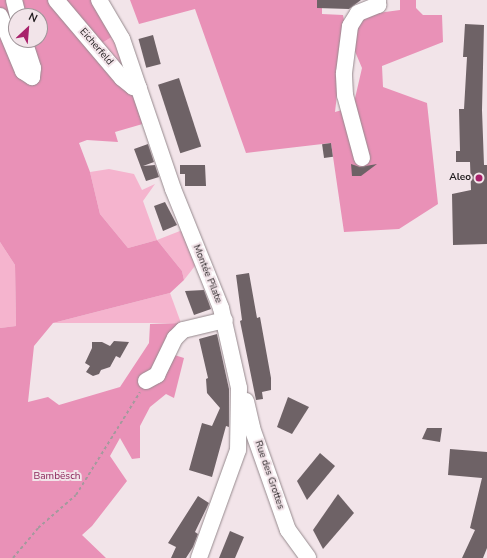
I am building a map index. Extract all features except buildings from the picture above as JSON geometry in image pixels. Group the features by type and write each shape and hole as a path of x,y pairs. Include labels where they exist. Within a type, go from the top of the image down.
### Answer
{"street":[{"name":"Eicherfeld","path":"56,0 122,78 133,86 139,88"},
{"name":"Montée Pilate","path":"99,0 122,39 173,189 225,320 239,388 238,450 199,558"},
{"path":"362,158 345,95 344,73 350,26 358,13 378,2"},
{"path":"0,16 8,35"},
{"path":"13,48 23,71 32,77 34,68 27,48"},
{"path":"146,382 157,375 175,338 183,330 225,320"},
{"name":"Rue des Grottes","path":"239,388 246,399 252,428 288,530 308,558"}],"path":[{"path":"13,558 38,528 76,495 146,382"}],"shaded area":[{"path":"115,35 137,98 97,46"},
{"path":"109,169 134,174 142,190 155,184 143,201 157,240 128,248 100,214 90,172"},
{"path":"185,229 198,262 184,280 182,271 157,240"},
{"path":"0,242 15,265 16,326 0,328"},
{"path":"170,293 181,323 53,323"}],"green space":[{"name":"Bambësch","path":"0,0 94,0 115,35 97,46 137,98 146,123 115,132 118,142 87,140 79,143 90,172 100,214 128,248 157,240 182,271 184,280 170,293 53,323 34,346 28,402 48,397 59,405 120,387 149,343 150,324 181,323 168,353 184,358 174,398 166,394 150,407 140,426 140,458 132,459 120,438 110,456 127,481 92,526 82,535 106,558 0,558 0,328 16,326 15,265 0,242"},
{"path":"130,0 322,0 322,14 343,15 345,25 335,112 353,107 362,68 351,42 363,15 400,10 400,0 416,0 416,8 423,15 442,15 443,42 382,66 383,87 427,103 438,204 399,229 344,232 331,143 246,153 195,9 139,24"}],"place":[{"name":"Aleo","path":"479,178"}]}
